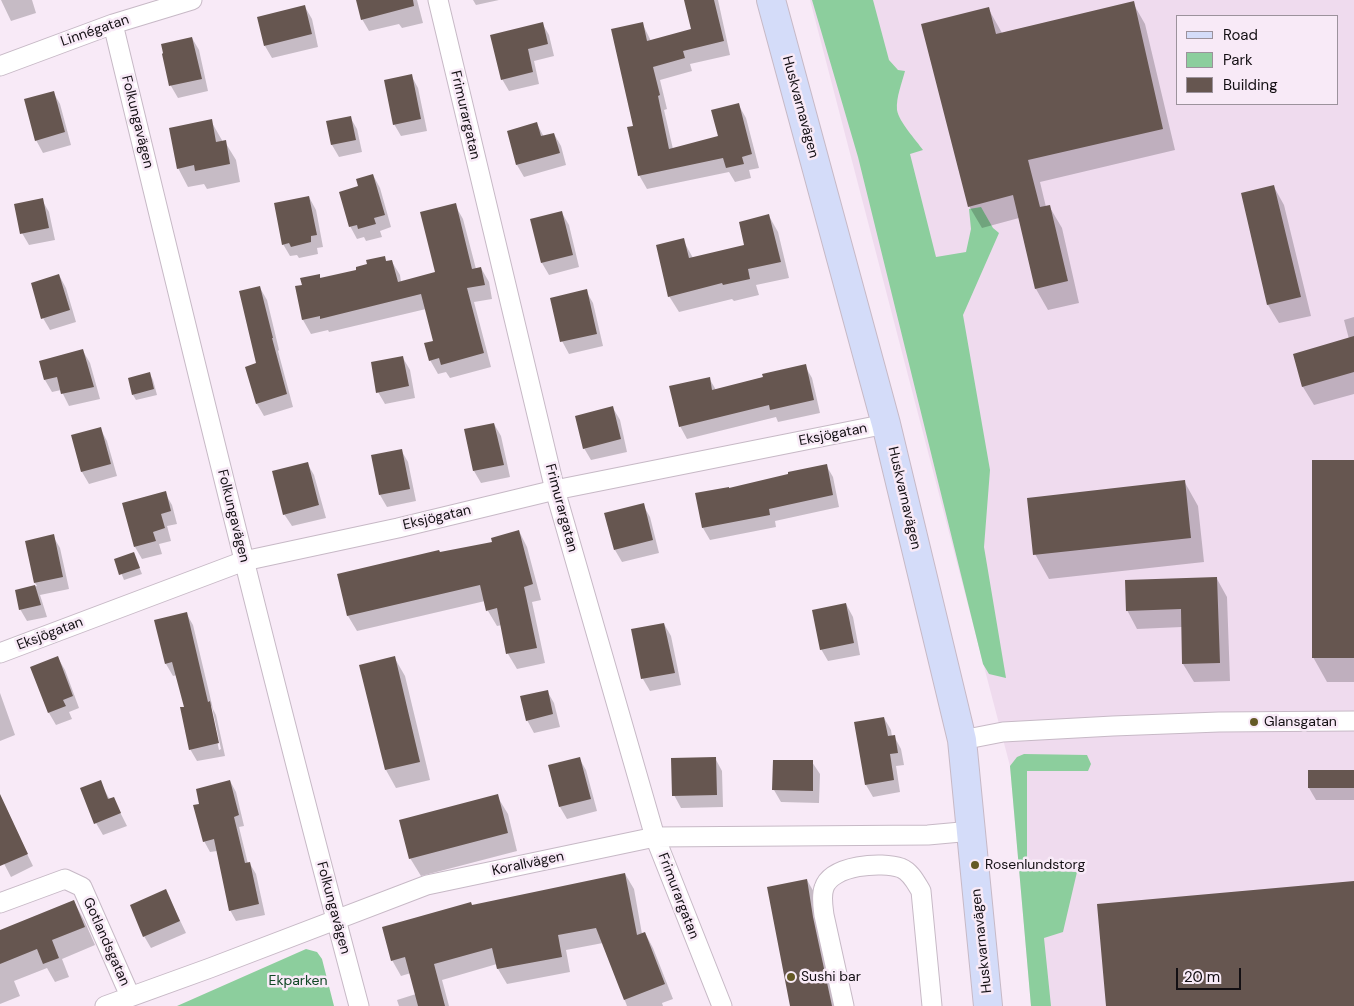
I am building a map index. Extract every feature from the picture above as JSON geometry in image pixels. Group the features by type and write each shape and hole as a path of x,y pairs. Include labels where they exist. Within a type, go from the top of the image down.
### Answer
{"street":[{"name":"Linnégatan","path":"0,66 113,24 192,0"},
{"name":"Frimurargatan","path":"438,0 555,490 656,837 722,1006"},
{"name":"Huskvarnavägen","path":"771,0 886,424 962,740 988,1006"},
{"name":"Folkungavägen","path":"113,24 244,561 359,1006"},
{"name":"Eksjögatan","path":"0,653 244,561 398,528 555,490 886,424"},
{"path":"962,740 1003,732 1140,725 1211,722 1354,721"},
{"name":"Korallvägen","path":"104,1006 427,885 656,837 928,835 972,831"},
{"path":"844,1006 824,915 824,887 830,878 841,870 887,865 902,868 914,878 921,891 932,1006"},
{"name":"Gotlandsgatan","path":"0,903 64,879 82,886 130,996"}],"shaded area":[{"path":"810,0 1354,0 1354,1006 1031,1006 1010,766"}],"green space":[{"path":"812,0 873,0 889,60 898,70 905,71 898,95 897,110 904,125 923,150 910,154 936,257 966,252 971,229 969,209 981,207 993,228 999,233 963,315 990,470 984,547 1006,678 989,674 983,664 858,157"},
{"path":"1024,754 1087,755 1091,764 1088,771 1027,771 1027,870 1077,872 1063,932 1044,938 1051,1006 1031,1006 1010,766 1017,757"},
{"name":"Ekparken","path":"306,949 317,952 322,959 334,1006 177,1006"}],"building":[{"path":"356,0 413,0 414,6 361,20"},
{"path":"684,0 714,0 724,41 683,51 685,58 653,67 660,95 658,96 669,149 718,136 711,110 739,103 752,154 742,157 744,164 726,168 723,158 638,176 627,127 633,126 611,29 643,22 647,41 691,29"},
{"path":"1134,1 1163,129 1028,160 1040,207 1050,205 1068,281 1035,289 1013,195 968,207 921,24 989,7 996,34"},
{"path":"305,5 312,34 264,46 257,17"},
{"path":"543,22 548,44 528,49 533,72 501,80 490,35"},
{"path":"192,37 202,79 169,86 161,44"},
{"path":"412,74 421,119 393,125 384,80"},
{"path":"54,91 65,132 35,141 24,99"},
{"path":"351,116 356,140 331,145 326,121"},
{"path":"212,119 216,142 226,140 230,164 195,171 194,165 177,169 169,128"},
{"path":"537,122 541,136 554,133 560,153 516,165 507,131"},
{"path":"373,174 385,215 374,218 376,224 358,229 357,225 349,227 339,192 358,186 356,179"},
{"path":"1274,185 1301,297 1267,305 1241,193"},
{"path":"309,196 317,235 311,236 311,242 291,247 289,243 282,245 274,203"},
{"path":"43,198 49,228 20,234 14,204"},
{"path":"456,203 472,269 481,267 485,285 467,288 484,353 441,365 439,358 429,361 424,343 433,341 421,294 320,319 320,316 302,320 295,286 302,285 300,278 320,274 320,278 356,270 356,267 367,264 366,260 385,256 386,261 392,260 398,282 435,272 420,212"},
{"path":"562,211 573,255 541,263 530,219"},
{"path":"769,214 781,262 748,269 750,279 723,285 722,283 668,297 656,245 684,238 689,258 744,245 739,222"},
{"path":"59,274 70,310 41,319 31,283"},
{"path":"260,286 287,394 256,404 245,367 256,363 239,291"},
{"path":"587,289 597,334 560,342 550,298"},
{"path":"1354,336 1354,372 1302,387 1293,354"},
{"path":"83,349 94,387 61,394 57,377 44,380 39,361"},
{"path":"403,356 409,386 376,393 371,362"},
{"path":"806,364 814,400 770,410 769,405 679,427 669,386 710,377 712,390 763,377 762,374"},
{"path":"150,372 154,389 132,395 128,378"},
{"path":"613,406 621,439 583,449 575,416"},
{"path":"494,423 504,465 473,471 464,429"},
{"path":"101,427 111,464 81,472 71,435"},
{"path":"402,449 410,489 379,495 371,455"},
{"path":"1312,460 1354,460 1354,658 1312,658"},
{"path":"308,462 319,505 283,515 272,471"},
{"path":"827,464 833,495 769,509 770,515 702,528 695,493 729,488 788,474 788,472"},
{"path":"1185,480 1191,538 1033,555 1027,498"},
{"path":"166,491 171,511 161,514 165,528 153,532 156,541 134,547 122,503"},
{"path":"644,503 653,540 614,550 604,513"},
{"path":"519,530 533,584 524,587 537,648 506,654 497,608 486,611 480,585 347,616 337,574 439,550 440,552 492,542 491,538"},
{"path":"54,534 63,577 34,583 25,541"},
{"path":"134,552 140,568 119,575 114,559"},
{"path":"1217,577 1220,663 1182,664 1181,609 1126,611 1125,580"},
{"path":"35,585 41,605 19,610 15,590"},
{"path":"846,603 854,643 820,650 812,610"},
{"path":"187,612 219,743 189,750 180,707 184,707 172,662 165,664 154,620"},
{"path":"664,623 675,673 641,679 631,629"},
{"path":"58,656 73,696 63,700 66,706 48,713 30,667"},
{"path":"395,656 420,762 385,770 359,665"},
{"path":"548,690 553,714 526,721 520,696"},
{"path":"884,717 888,736 895,735 898,753 890,754 894,780 865,785 854,722"},
{"path":"580,757 591,799 559,807 548,765"},
{"path":"716,757 717,795 672,796 671,758"},
{"path":"773,760 813,760 813,791 772,790"},
{"path":"1308,770 1354,770 1354,788 1308,788"},
{"path":"101,780 108,799 114,797 121,813 94,824 80,788"},
{"path":"230,780 239,815 234,817 245,863 250,862 259,904 229,911 214,839 203,842 193,805 199,804 196,789"},
{"path":"0,794 28,854 0,866"},
{"path":"498,794 508,833 409,859 399,820"},
{"path":"625,873 637,935 645,932 665,984 624,1000 596,928 558,935 562,957 497,969 492,948 434,964 445,1006 418,1006 405,957 391,961 382,927 471,902 472,905"},
{"path":"807,879 832,1006 790,1006 767,887"},
{"path":"1354,881 1354,1006 1106,1006 1097,904"},
{"path":"166,889 180,921 143,937 130,905"},
{"path":"74,900 85,927 52,940 59,958 43,964 37,949 0,964 0,930"}],"place":[{"name":"Glansgatan","path":"1254,722"},
{"name":"Rosenlundstorg","path":"975,865"},
{"name":"Sushi bar","path":"791,977"}]}
